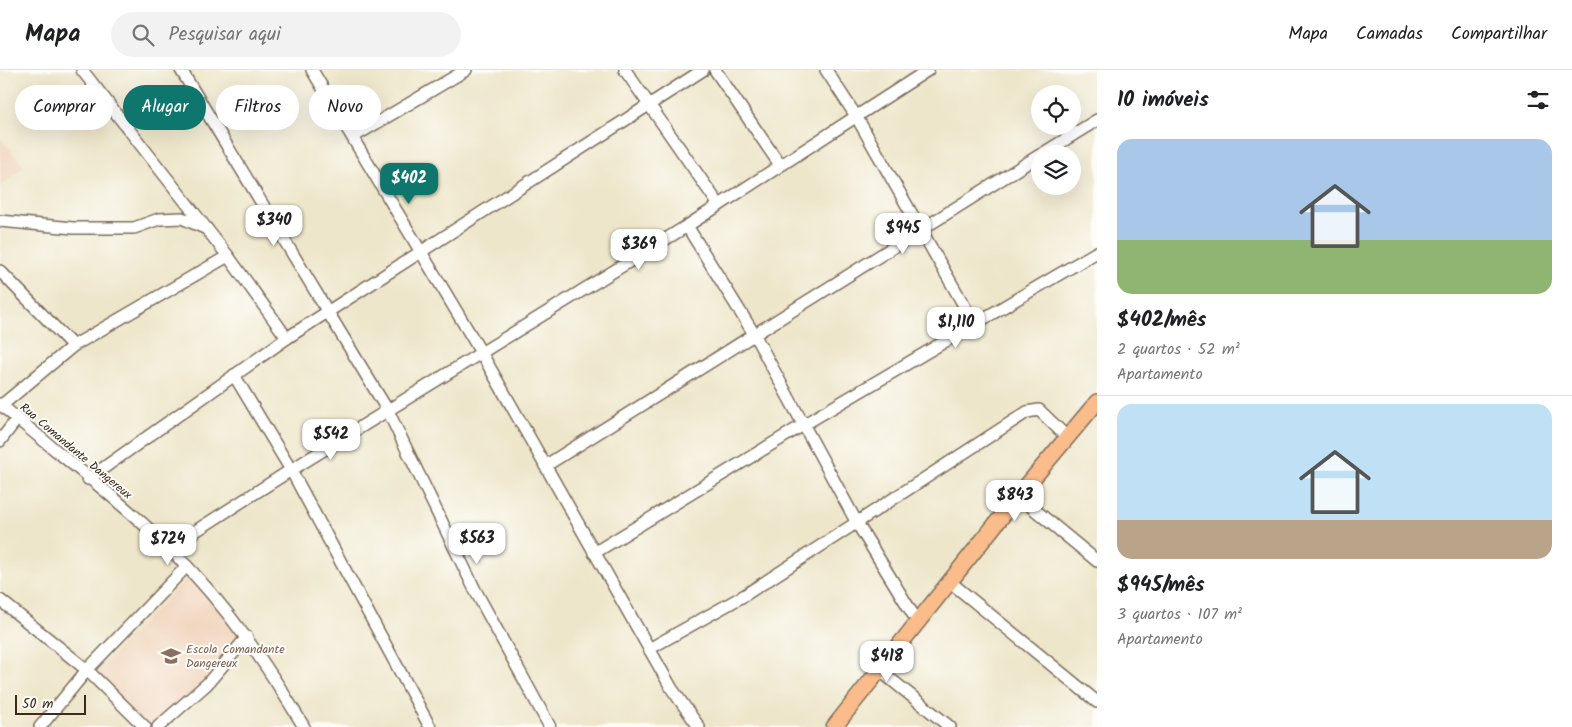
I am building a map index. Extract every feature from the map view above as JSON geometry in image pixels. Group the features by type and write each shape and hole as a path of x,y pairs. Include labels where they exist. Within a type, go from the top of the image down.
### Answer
{"main road":[{"path":"834,727 878,669 1018,496 1067,437 1096,406"}],"street":[{"path":"82,70 228,256 288,338"},
{"path":"181,70 388,411 475,590 550,727"},
{"path":"353,138 466,70"},
{"path":"625,70 719,205"},
{"path":"88,479 288,338 703,70"},
{"path":"716,70 780,165"},
{"path":"826,70 856,116 974,322"},
{"path":"169,548 291,470 687,226 928,70"},
{"path":"317,72 353,138 482,354 672,689 698,727"},
{"path":"1056,145 1097,120"},
{"path":"545,466 1031,160"},
{"path":"0,221 73,228 134,228 159,219 182,218 207,229"},
{"path":"687,226 754,334 857,523 917,621"},
{"path":"594,553 974,322 1097,252"},
{"path":"1,405 73,346 228,256"},
{"path":"0,271 73,346"},
{"path":"234,375 291,470 430,727"},
{"name":"Rua Comandante Dangereux","path":"1,405 169,548 187,566 247,637 304,727"},
{"path":"649,649 745,595 1027,412 1039,410 1067,437"},
{"path":"0,441 17,419"},
{"path":"1018,496 1097,561"},
{"path":"40,727 87,670 187,566"},
{"path":"949,581 1097,702"},
{"path":"0,600 87,670 145,727"},
{"path":"158,727 207,684 247,637"},
{"path":"878,669 950,727"}],"shaded area":[{"path":"0,138 24,166 0,187"},
{"name":"Escola Comandante Dangereux","path":"192,573 247,637 158,727 145,727 92,675"}],"place":[{"name":"Escola Comandante Dangereux","path":"171,656"}]}
